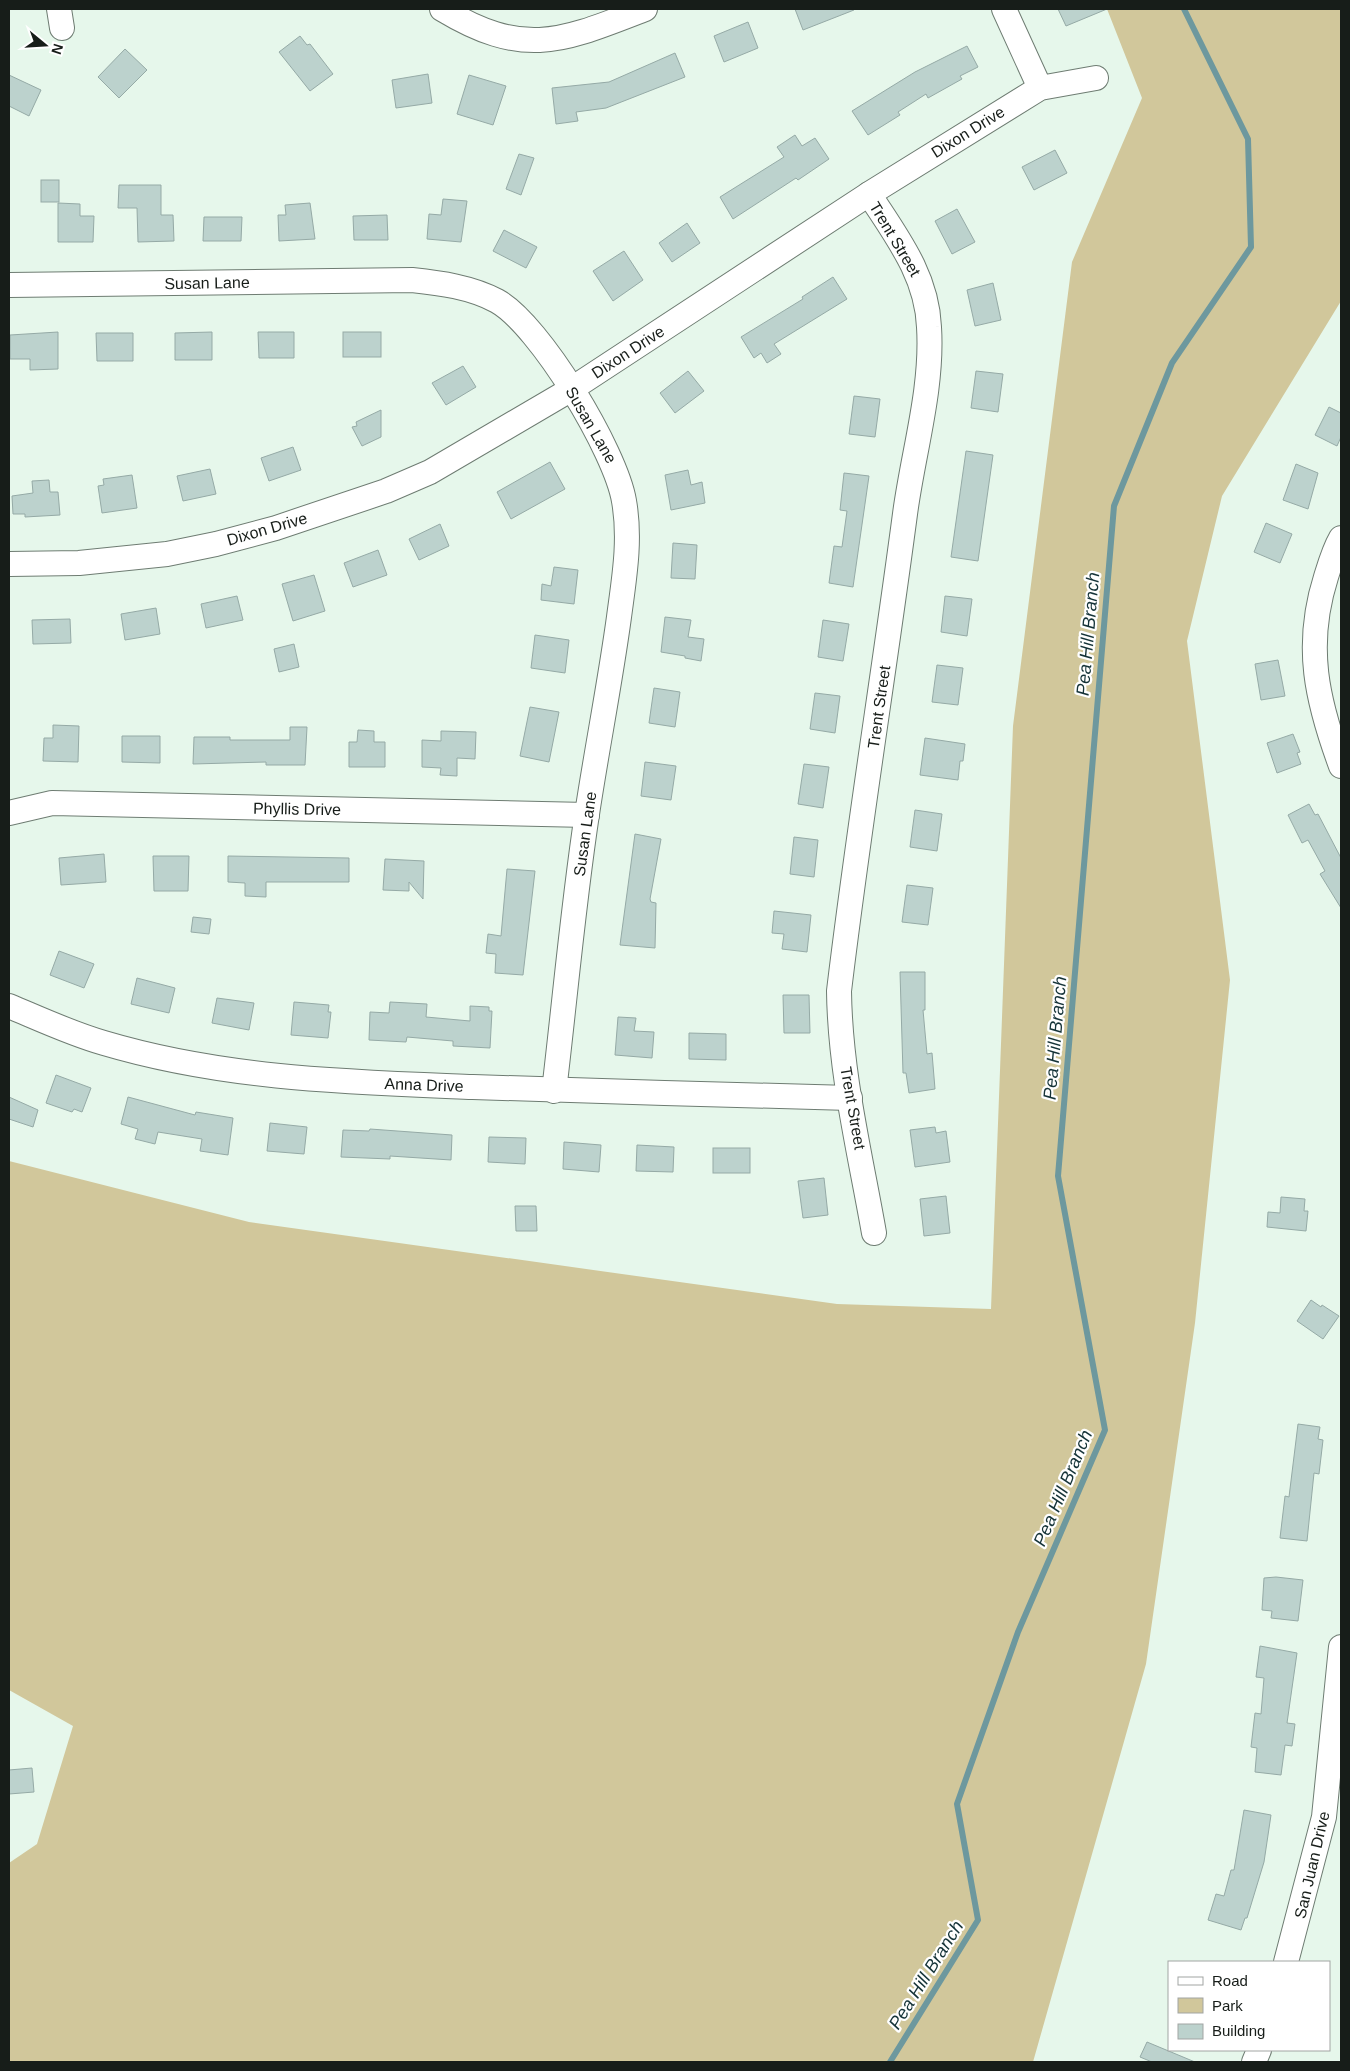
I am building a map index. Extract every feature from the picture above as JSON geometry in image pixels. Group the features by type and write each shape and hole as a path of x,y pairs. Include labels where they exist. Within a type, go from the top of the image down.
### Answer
{"street":[{"path":"442,9 464,22 493,34 515,40 543,41 560,39 645,9"},
{"path":"1004,9 1040,88"},
{"name":"Dixon Drive","path":"9,564 79,563 167,554 276,528 386,491 430,472 570,390 869,194 1040,88 1096,78"},
{"name":"Trent Street","path":"869,194 912,262 923,287 929,327 926,384 910,476 839,991 840,1029 874,1233"},
{"name":"Susan Lane","path":"9,285 412,280 453,285 496,301 516,314 533,334 598,432 616,470 624,501 627,531 626,563 587,816 554,1091"},
{"path":"1341,538 1336,546 1325,581 1316,618 1315,679 1333,719 1341,766"},
{"name":"Phyllis Drive","path":"9,813 52,802 587,816"},
{"name":"Anna Drive","path":"9,1006 103,1043 192,1065 230,1071 336,1082 554,1091 850,1098"},
{"name":"San Juan Drive","path":"1286,1961 1335,1785 1341,1647"}],"green space":[{"path":"1107,9 1341,9 1341,301 1222,496 1187,641 1230,980 1195,1323 1146,1664 1033,2062 9,2062 9,1863 37,1844 73,1726 9,1690 9,1161 249,1222 837,1304 991,1309 1013,726 1072,262 1142,98"}],"building":[{"path":"795,9 853,9 854,10 803,30"},
{"path":"1058,9 1107,9 1066,26"},
{"path":"748,22 758,48 724,62 714,36"},
{"path":"300,36 307,45 310,44 333,74 310,91 279,52"},
{"path":"967,46 978,67 960,76 962,79 928,98 926,94 898,112 900,115 868,135 852,111 915,72"},
{"path":"125,49 147,70 119,98 98,77"},
{"path":"675,53 685,77 606,108 576,112 578,121 556,124 552,88 609,82"},
{"path":"428,74 432,103 396,108 392,80"},
{"path":"9,75 41,90 29,116 9,106"},
{"path":"469,75 506,86 493,125 457,114"},
{"path":"795,135 802,146 815,138 829,159 733,219 720,197 784,157 777,147"},
{"path":"1055,150 1067,173 1034,190 1022,167"},
{"path":"519,154 534,158 521,195 506,189"},
{"path":"41,180 59,180 59,202 41,202"},
{"path":"119,185 161,185 161,215 173,215 174,241 138,242 137,208 118,208"},
{"path":"443,199 467,201 461,242 427,239 429,214 441,215"},
{"path":"58,203 80,204 80,216 94,216 93,242 58,242"},
{"path":"310,203 315,239 279,241 278,215 286,215 285,205"},
{"path":"957,209 975,242 952,254 935,221"},
{"path":"387,215 388,240 354,240 353,216"},
{"path":"204,217 242,217 241,241 203,241"},
{"path":"687,223 700,243 672,262 659,243"},
{"path":"504,230 537,247 526,268 493,251"},
{"path":"624,251 643,280 613,301 593,271"},
{"path":"833,277 847,299 774,344 781,354 767,363 761,353 754,358 741,337 803,299 802,297"},
{"path":"993,283 1001,320 975,326 967,290"},
{"path":"58,332 58,369 30,370 30,359 10,359 10,335"},
{"path":"212,332 212,360 175,360 175,333"},
{"path":"258,332 294,332 294,358 259,358"},
{"path":"343,332 381,332 381,357 343,357"},
{"path":"96,333 133,333 133,361 97,361"},
{"path":"463,366 476,387 446,405 432,383"},
{"path":"688,371 704,391 675,413 660,393"},
{"path":"976,371 1003,374 998,412 971,408"},
{"path":"854,396 880,399 875,437 849,434"},
{"path":"1329,407 1341,413 1341,437 1337,446 1315,435"},
{"path":"381,410 381,437 362,446 352,427 357,426 356,422"},
{"path":"293,447 301,470 269,481 261,458"},
{"path":"966,451 993,455 978,561 951,557"},
{"path":"550,462 565,489 511,519 497,492"},
{"path":"1296,464 1318,473 1308,509 1283,500"},
{"path":"210,469 216,494 183,501 177,476"},
{"path":"688,470 691,485 702,482 705,503 671,510 665,475"},
{"path":"844,473 869,476 853,587 829,583 834,546 842,547 847,511 840,510"},
{"path":"132,475 137,508 102,513 98,486 104,485 103,479"},
{"path":"49,480 50,492 58,492 60,515 25,517 25,514 13,514 12,496 33,493 32,481"},
{"path":"1266,523 1292,534 1280,563 1254,552"},
{"path":"440,524 449,546 419,560 409,539"},
{"path":"673,543 697,545 695,579 671,578"},
{"path":"378,550 387,575 353,587 344,563"},
{"path":"554,567 578,570 574,604 541,600 542,584 551,586"},
{"path":"314,575 325,611 293,621 282,584"},
{"path":"237,596 243,620 206,628 201,604"},
{"path":"945,596 972,599 967,636 941,632"},
{"path":"156,608 160,634 125,640 121,614"},
{"path":"665,617 691,620 688,637 704,639 701,661 661,652"},
{"path":"70,619 71,643 33,644 32,620"},
{"path":"823,620 849,624 843,661 818,657"},
{"path":"535,635 569,640 565,673 531,668"},
{"path":"294,644 299,667 279,672 274,649"},
{"path":"1278,660 1285,696 1261,700 1255,664"},
{"path":"937,665 963,668 958,705 932,702"},
{"path":"654,688 680,692 675,727 649,723"},
{"path":"815,693 840,696 835,733 810,729"},
{"path":"530,707 559,712 549,762 520,756"},
{"path":"53,725 79,726 78,762 43,761 44,738 53,738"},
{"path":"290,727 307,727 305,765 266,765 266,762 193,764 194,737 230,737 230,740 290,740"},
{"path":"358,730 374,731 374,742 385,742 385,767 349,767 349,742 357,742"},
{"path":"441,731 476,732 475,759 457,758 457,776 440,775 441,768 422,767 422,740 441,741"},
{"path":"1293,734 1300,752 1297,753 1301,764 1277,773 1267,743"},
{"path":"122,736 160,736 160,763 122,762"},
{"path":"925,738 965,744 963,761 960,761 958,780 920,775"},
{"path":"645,762 676,766 671,800 641,796"},
{"path":"804,764 829,767 823,808 798,804"},
{"path":"1309,804 1315,815 1318,814 1341,858 1341,908 1320,874 1325,871 1308,840 1302,843 1288,815"},
{"path":"915,810 942,814 937,851 910,847"},
{"path":"635,834 661,839 650,899 651,902 656,903 655,948 620,945"},
{"path":"794,837 818,840 814,877 790,874"},
{"path":"104,854 106,882 61,885 59,858"},
{"path":"153,856 189,856 188,891 154,891"},
{"path":"228,856 349,858 349,882 266,882 266,897 245,896 245,883 228,882"},
{"path":"385,859 424,861 423,899 409,882 409,891 383,890"},
{"path":"507,869 535,871 523,975 495,973 496,954 486,953 488,934 501,936"},
{"path":"907,885 933,888 928,925 902,922"},
{"path":"774,911 811,915 807,952 782,949 784,934 772,933"},
{"path":"193,917 211,919 209,934 191,932"},
{"path":"59,951 94,964 84,988 50,975"},
{"path":"900,972 925,972 925,1010 923,1010 927,1054 932,1053 935,1089 909,1093 906,1073 903,1073"},
{"path":"137,978 175,988 169,1013 131,1004"},
{"path":"783,995 809,995 810,1033 784,1033"},
{"path":"217,998 254,1003 249,1030 212,1023"},
{"path":"294,1002 329,1005 328,1012 331,1012 328,1038 291,1035"},
{"path":"390,1002 427,1004 426,1017 470,1021 470,1006 489,1007 489,1011 492,1011 490,1048 453,1046 453,1041 407,1037 406,1042 369,1040 370,1012 389,1013"},
{"path":"618,1017 636,1018 634,1031 654,1032 652,1058 615,1055"},
{"path":"689,1033 726,1034 726,1060 689,1059"},
{"path":"56,1075 91,1088 82,1112 74,1109 72,1112 46,1103"},
{"path":"9,1097 38,1110 33,1127 9,1119"},
{"path":"128,1097 195,1115 196,1112 233,1118 228,1155 200,1151 202,1139 158,1132 155,1144 135,1139 138,1129 121,1124"},
{"path":"270,1123 307,1127 304,1154 267,1151"},
{"path":"935,1127 936,1133 946,1131 950,1162 915,1167 910,1130"},
{"path":"370,1129 452,1135 451,1160 390,1156 390,1159 341,1157 343,1130 369,1131"},
{"path":"489,1137 526,1138 525,1164 488,1162"},
{"path":"564,1142 601,1145 599,1172 563,1169"},
{"path":"637,1145 674,1147 673,1172 636,1171"},
{"path":"713,1148 750,1148 750,1173 713,1173"},
{"path":"824,1178 828,1215 803,1218 798,1181"},
{"path":"946,1196 950,1233 924,1236 920,1199"},
{"path":"1281,1197 1305,1199 1304,1211 1308,1211 1306,1231 1267,1227 1268,1212 1280,1213"},
{"path":"515,1206 536,1206 537,1231 516,1231"},
{"path":"1311,1300 1339,1316 1323,1339 1297,1321"},
{"path":"1298,1424 1320,1427 1318,1439 1323,1440 1319,1474 1314,1473 1307,1541 1280,1538 1285,1496 1289,1497"},
{"path":"1276,1577 1303,1580 1298,1621 1271,1618 1272,1611 1262,1610 1264,1578"},
{"path":"1260,1646 1297,1653 1287,1723 1295,1724 1292,1746 1285,1745 1281,1775 1255,1772 1257,1748 1251,1747 1255,1713 1261,1714 1264,1678 1256,1677"},
{"path":"32,1768 34,1792 9,1794 9,1770"},
{"path":"1244,1810 1271,1815 1264,1862 1247,1918 1245,1918 1241,1930 1208,1920 1216,1894 1224,1896 1231,1870 1234,1870"},
{"path":"1147,2042 1195,2062 1152,2062 1140,2057"}],"waterway":[{"name":"Pea Hill Branch","path":"890,2062 978,1920 957,1804 1018,1632 1105,1430 1058,1176 1114,506 1172,363 1251,247 1248,139 1184,9"}]}
